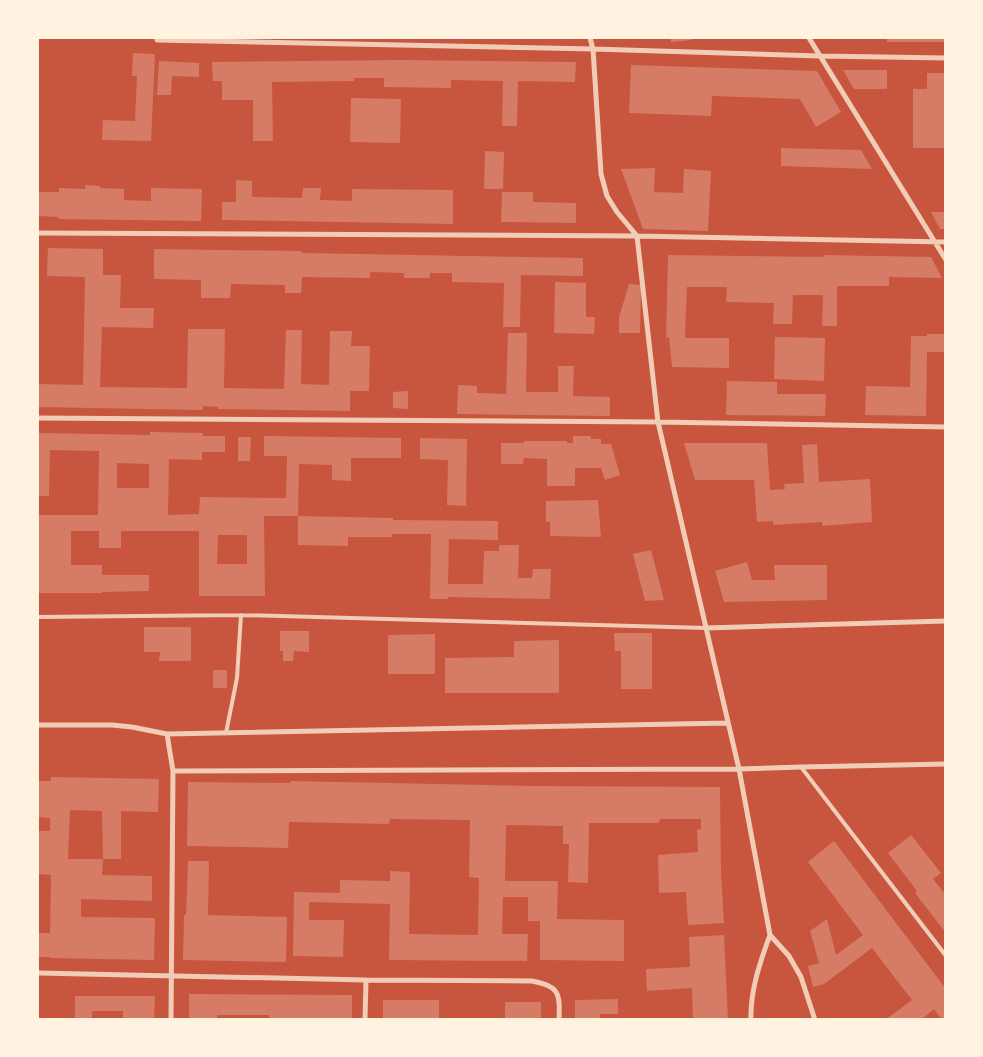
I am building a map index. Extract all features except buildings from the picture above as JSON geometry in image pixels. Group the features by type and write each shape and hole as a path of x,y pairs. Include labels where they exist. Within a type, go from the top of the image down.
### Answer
{"street":[{"path":"590,38 593,49 602,174 607,196 617,212 637,236 658,422 739,769 770,936 759,968 751,1009 751,1020"},
{"path":"809,38 946,260"},
{"path":"157,40 946,58"},
{"path":"38,233 637,236 946,242"},
{"path":"38,418 658,422 946,427"},
{"path":"706,628 946,620"},
{"path":"38,725 112,725 167,734 728,723"},
{"path":"167,734 173,771 171,1020"},
{"path":"173,771 739,769 946,764"},
{"path":"770,936 789,956 801,977 814,1020"},
{"path":"38,973 366,980 532,981 544,983 552,987 557,994 560,1000 559,1020"},
{"path":"365,1020 366,980"}],"lane":[{"path":"38,617 241,615 706,628"},
{"path":"226,732 237,678 241,615"},
{"path":"801,767 946,956"}]}
